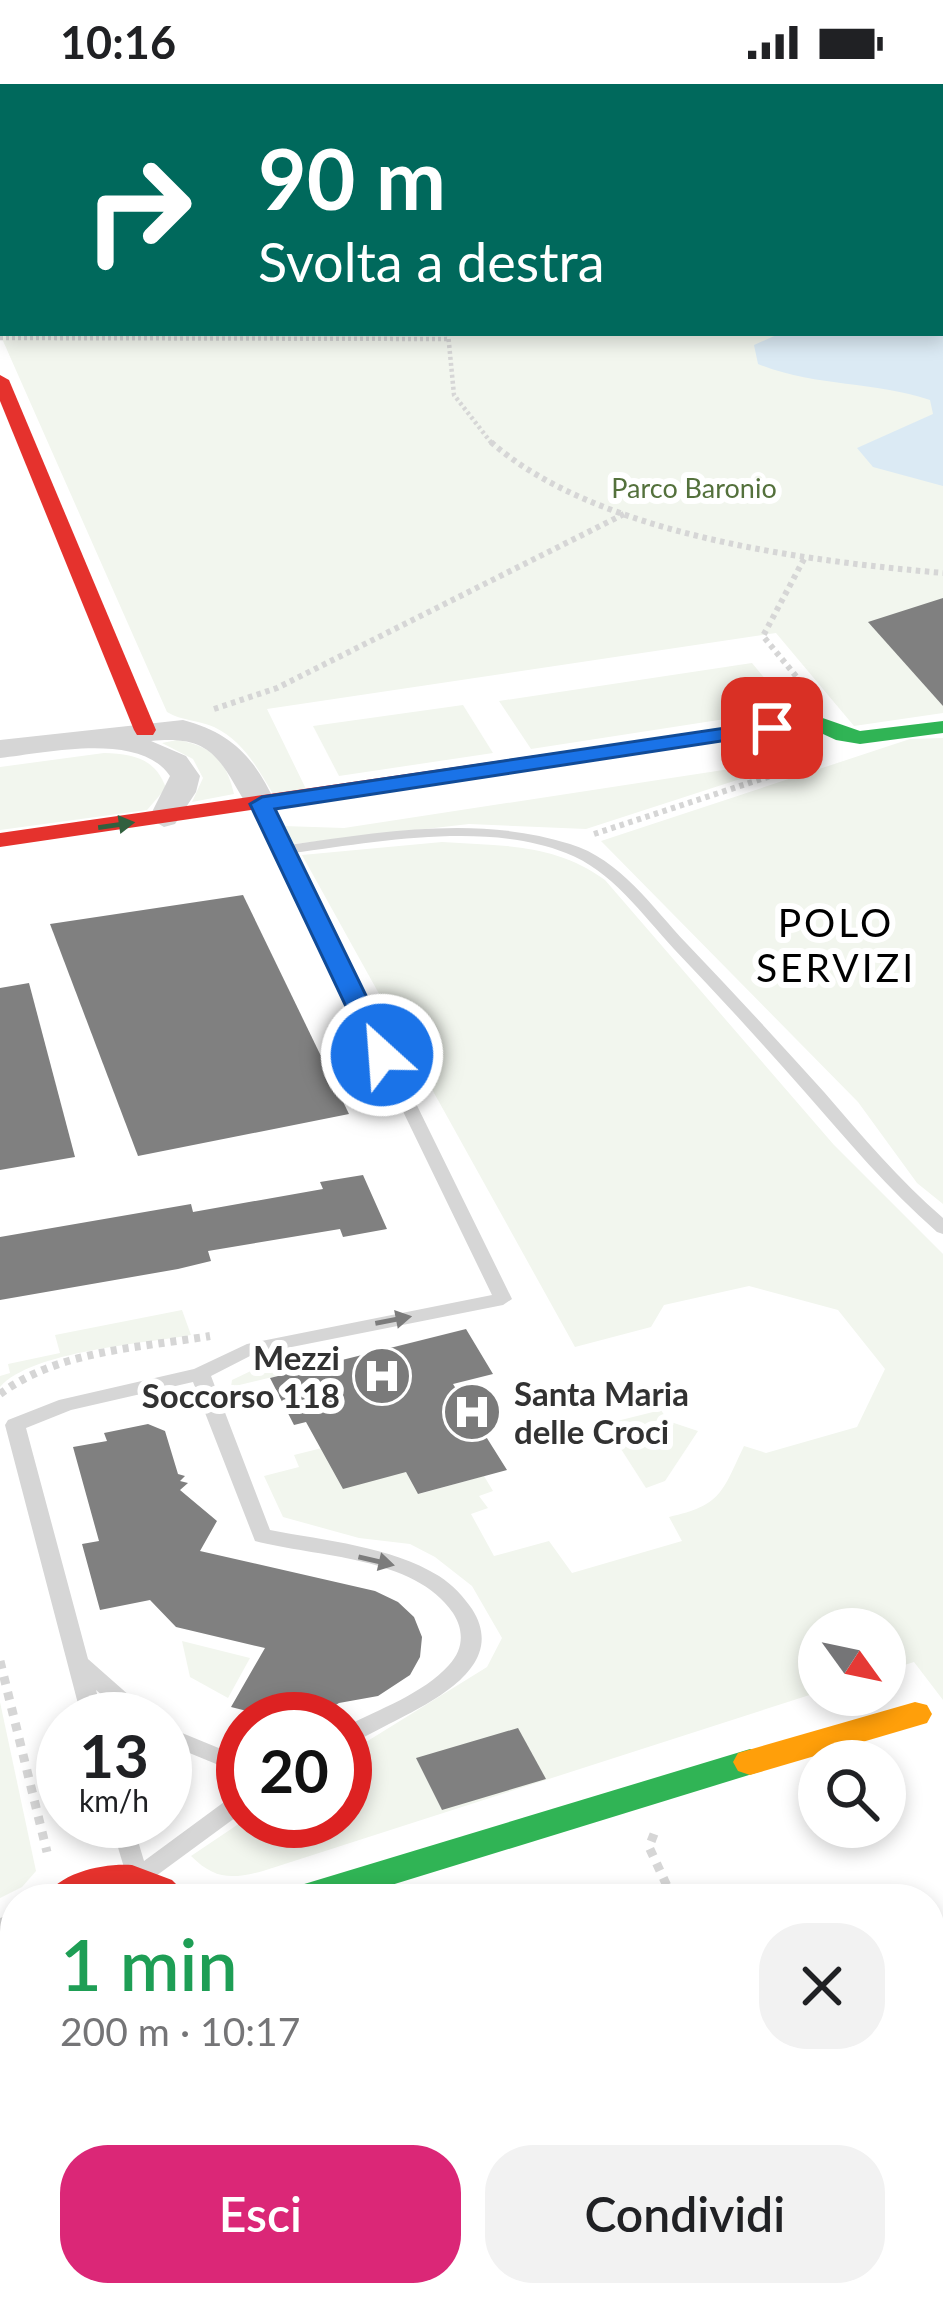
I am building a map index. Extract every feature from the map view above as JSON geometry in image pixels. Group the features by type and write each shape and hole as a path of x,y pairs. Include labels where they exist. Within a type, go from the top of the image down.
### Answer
{"street":[{"path":"0,380 146,730"},
{"path":"0,840 814,722 822,730 856,739 943,727"},
{"path":"0,749 183,729 227,747 241,759 262,804"},
{"path":"98,736 176,762 184,776 181,792 164,818"},
{"path":"350,1884 915,1714"},
{"path":"88,1884 136,1878 154,1884"}],"lane":[{"path":"86,1692 15,1425 66,1405 200,1374 247,1350 503,1299 262,804"},
{"path":"283,850 454,834 564,844 603,864 758,1028 905,1195 943,1228"},
{"path":"200,1374 262,1536 400,1566 437,1581 461,1603 473,1630 469,1654 450,1676 372,1721"},
{"path":"78,1662 113,1692"},
{"path":"128,1848 136,1878 216,1820"}],"path":[{"path":"0,338 448,336 444,359 448,386 464,413 489,440 569,491 679,532 782,555 943,572"},
{"path":"212,710 277,688 624,514"},
{"path":"564,844 825,758"},
{"path":"0,1661 47,1849 48,1870"}],"green space":[{"name":"Parco Baronio","path":"1,336 943,336 943,713 854,726 776,633 267,709 306,789 273,794 233,740 214,727 167,712"},
{"path":"752,663 790,709 531,749 499,701"},
{"path":"463,705 493,753 339,776 313,726"},
{"path":"943,738 943,1204 917,1183 858,1102 601,841 910,739"},
{"path":"177,740 216,756 234,794 192,802 203,778 193,759 162,743"},
{"path":"104,753 133,757 156,770 166,788 147,810 0,830 0,767"},
{"path":"808,757 586,829 469,824 294,844 283,826 344,828"},
{"path":"442,842 547,853 586,868 605,880 834,1145 943,1254 943,1700 914,1662 906,1664 906,1608 798,1608 798,1699 372,1836 372,1738 487,1667 502,1638 472,1586 435,1557 410,1544 359,1538 283,1517 264,1476 299,1467 294,1455 418,1424 406,1472 419,1494 484,1476 493,1491 479,1496 488,1508 471,1514 494,1556 549,1541 572,1573 682,1541 669,1517 700,1507 718,1494 744,1446 766,1453 857,1427 885,1369 838,1310 749,1286 664,1305 651,1327 575,1347 302,855"},
{"path":"182,1310 191,1335 62,1357 15,1375 0,1387 0,1376 10,1373 8,1364 60,1353 55,1335"},
{"path":"330,1347 338,1361 231,1387 232,1380 276,1359"},
{"path":"661,1410 668,1421 698,1431 665,1481 646,1488 605,1424"},
{"path":"182,1641 250,1658 231,1692 217,1692 190,1677"},
{"path":"0,1702 36,1871 25,1884 0,1884"},
{"path":"216,1839 216,1848 334,1848 242,1875 224,1876 191,1856"}],"shaded area":[{"path":"774,336 943,336 943,486 873,467 857,448 933,414 930,400 779,371 758,364 754,345"}],"building":[{"path":"943,598 943,706 868,622"},
{"path":"243,895 349,1114 138,1156 50,924"},
{"path":"29,983 75,1157 0,1170 0,988"},
{"path":"363,1175 387,1229 343,1237 340,1229 208,1251 211,1261 178,1269 0,1300 0,1237 191,1204 193,1212 323,1189 320,1182"},
{"path":"466,1329 493,1374 453,1384 507,1470 418,1494 406,1472 343,1489 306,1422 294,1425 270,1378"},
{"path":"148,1424 165,1431 178,1474 185,1476 180,1481 188,1483 180,1490 217,1521 200,1551 375,1591 398,1602 414,1617 422,1637 420,1657 410,1675 372,1697 372,1692 240,1692 265,1648 176,1627 150,1600 100,1610 82,1544 99,1541 73,1447 107,1441 104,1433"},
{"path":"518,1728 546,1779 442,1810 416,1758"}],"traffic: fast":[{"path":"731,733 814,721 860,738 943,727"},
{"path":"350,1884 750,1762"}],"traffic: slow":[{"path":"750,1762 915,1714"}],"traffic: jam":[{"path":"0,380 145,730"},
{"path":"0,840 731,733"},
{"path":"90,1884 118,1878 148,1884"}],"place":[{"name":"Mezzi Soccorso 118","path":"382,1376"},
{"name":"Santa Maria delle Croci","path":"472,1412"}],"district":[{"name":"POLO SERVIZI","path":"836,944"}],"route":[{"path":"382,1055 262,804 772,728"}]}
